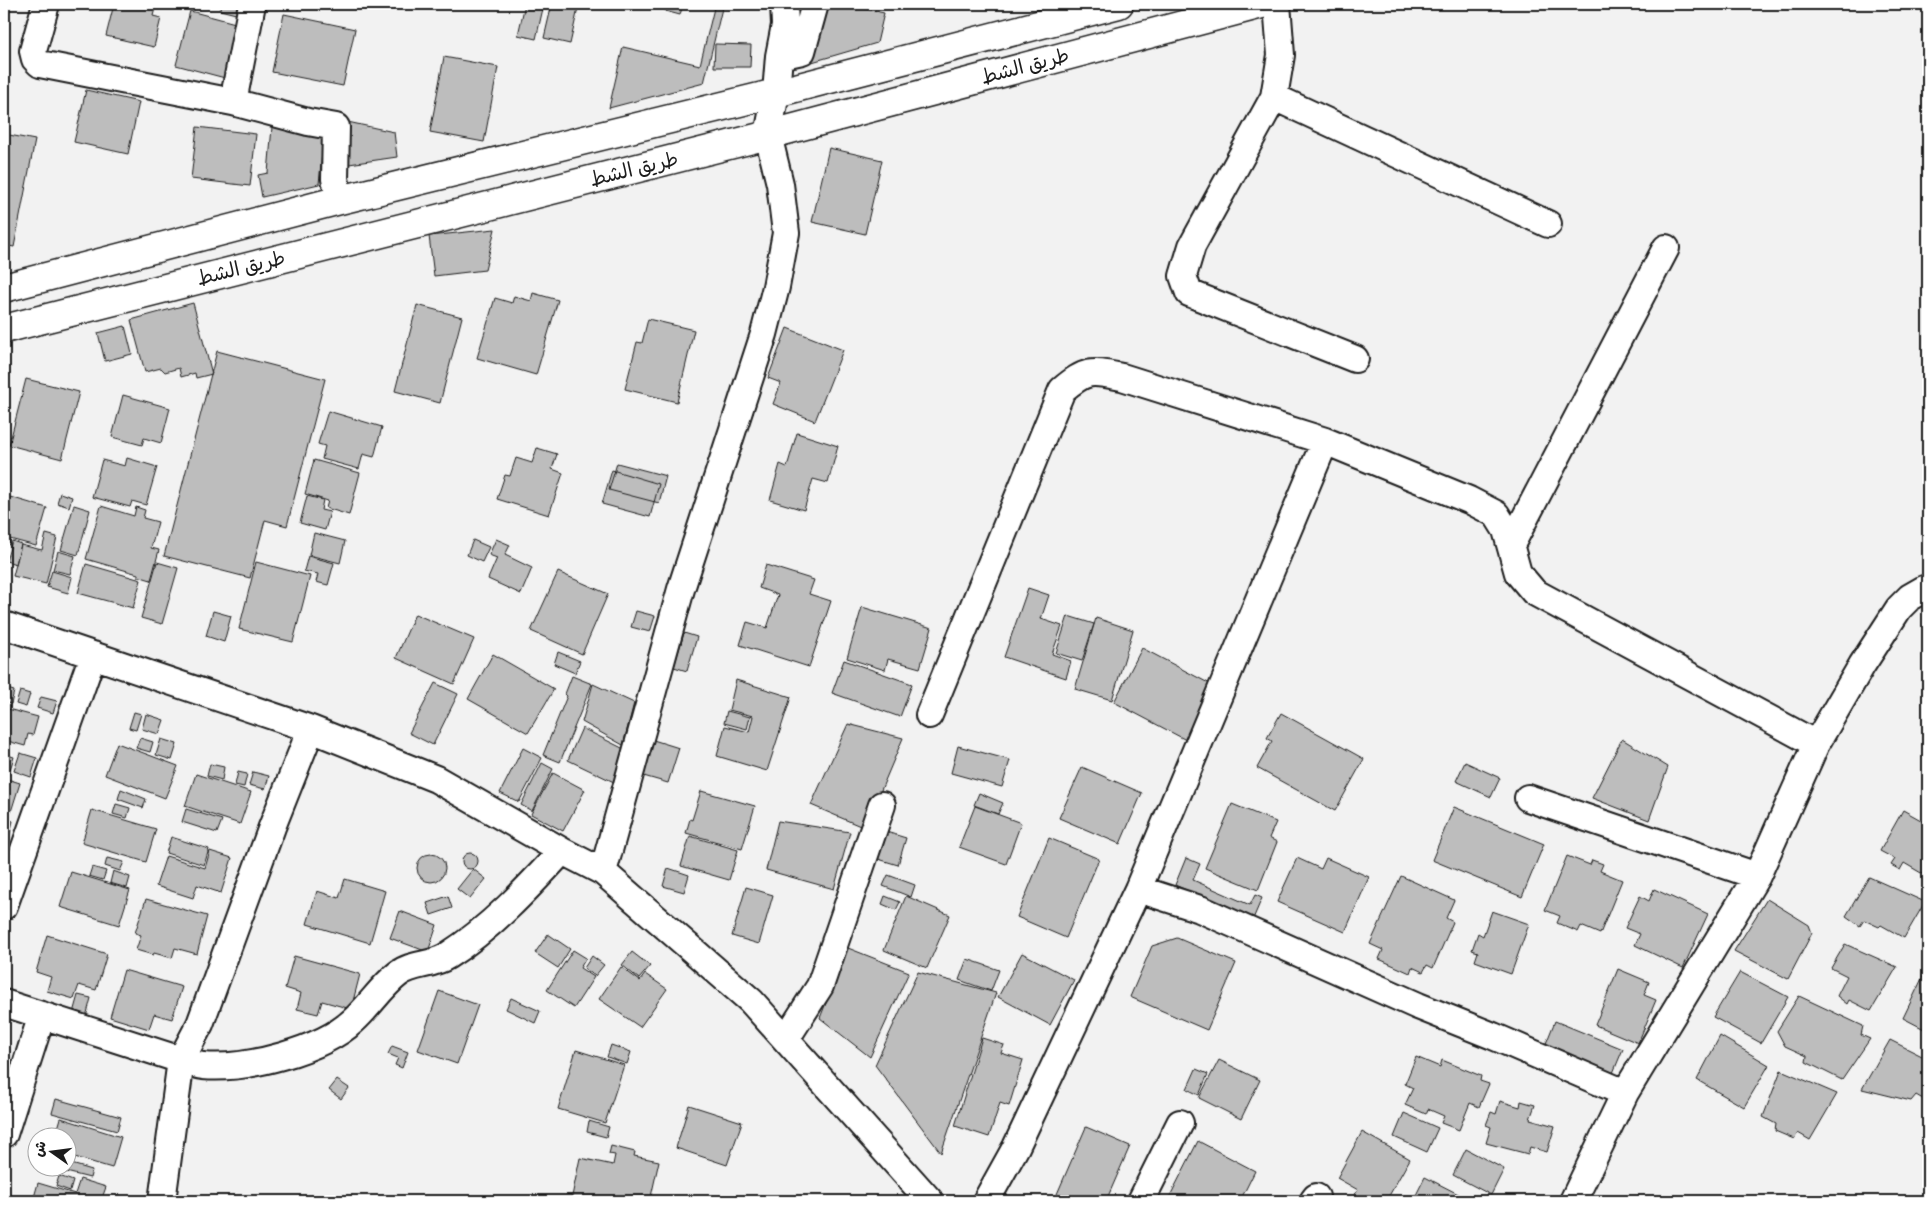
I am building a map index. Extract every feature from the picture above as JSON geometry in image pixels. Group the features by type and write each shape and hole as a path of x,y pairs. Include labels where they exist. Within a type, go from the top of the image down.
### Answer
{"highway":[{"name":"طريق الشط","path":"4,288 340,200 776,93 1119,4"},
{"name":"طريق الشط","path":"4,329 768,135 1262,4"}],"street":[{"path":"46,4 34,51 35,59 40,64 232,102 308,122 336,127 335,179 340,200"},
{"path":"232,102 252,4"},
{"path":"603,872 682,589 764,334 776,287 786,233 780,184 768,135 785,25 784,4"},
{"path":"779,56 802,51 815,4"},
{"path":"1277,4 1281,55 1274,97 1192,246 1183,276 1189,292 1355,359"},
{"path":"1274,97 1548,224"},
{"path":"1511,545 1666,248"},
{"path":"929,715 1062,390 1076,378 1094,372 1122,377 1325,441 1469,500 1496,514 1506,530 1518,573 1534,592 1816,744"},
{"path":"986,1201 1016,1147 1138,889 1325,441"},
{"path":"1573,1201 1625,1094 1757,876 1816,744 1862,665 1899,608 1910,597 1924,589 1928,589"},
{"path":"4,625 311,729 436,779 562,851 603,872 751,1001 930,1201"},
{"path":"4,906 93,655"},
{"path":"162,1201 181,1060 200,1024 272,827 311,729"},
{"path":"1528,798 1757,876"},
{"path":"786,1039 820,986 882,805"},
{"path":"4,1003 203,1066 264,1062 295,1052 339,1032 353,1022 398,974 409,968 437,962 473,938 524,892 562,851"},
{"path":"1138,889 1200,909 1418,1006 1493,1036 1625,1094"},
{"path":"4,1134 42,1015"},
{"path":"1141,1201 1180,1123"}],"building":[{"path":"114,4 156,4 153,16 161,18 154,47 106,36"},
{"path":"221,4 243,4 240,15 220,10"},
{"path":"366,4 390,4 389,9"},
{"path":"525,4 544,4 536,39 518,35"},
{"path":"552,4 579,4 570,44 544,38"},
{"path":"667,4 683,4 680,15 665,11"},
{"path":"693,4 708,4 707,7"},
{"path":"715,4 723,4 704,83 609,108 623,47 700,65"},
{"path":"825,4 844,4 884,13 877,43 812,62"},
{"path":"190,11 239,24 225,78 176,65"},
{"path":"284,14 355,29 343,86 272,72"},
{"path":"715,44 751,45 750,67 714,67"},
{"path":"444,57 498,67 484,142 430,132"},
{"path":"86,90 139,102 128,154 74,142"},
{"path":"343,121 394,132 397,157 349,164"},
{"path":"197,127 256,134 250,186 191,179"},
{"path":"272,127 324,131 319,184 262,197 258,175 268,173"},
{"path":"4,134 35,140 14,247 4,245"},
{"path":"829,148 882,160 865,234 812,222"},
{"path":"495,229 485,270 434,276 429,236"},
{"path":"533,293 558,300 536,375 477,358 495,298 512,303 514,296 531,301"},
{"path":"193,303 212,374 196,378 195,373 181,377 179,368 165,372 161,368 145,372 131,320"},
{"path":"417,305 462,317 440,403 395,391"},
{"path":"648,319 694,330 677,402 625,389 637,342 642,343"},
{"path":"125,326 132,354 105,361 98,333"},
{"path":"787,328 843,350 815,421 773,404 781,383 768,378"},
{"path":"217,351 325,379 287,526 265,520 250,578 164,556"},
{"path":"5,358 6,409 4,409"},
{"path":"26,379 79,392 62,459 9,445"},
{"path":"123,395 170,408 161,443 144,438 142,445 112,437"},
{"path":"328,411 382,427 374,457 363,454 359,469 322,459 325,446 318,444"},
{"path":"797,433 838,446 828,483 813,479 804,510 770,500 780,464 787,467"},
{"path":"537,448 557,454 552,469 563,473 549,515 497,499 505,475 510,476 516,458 532,463"},
{"path":"127,458 157,467 146,505 132,501 130,507 92,497 102,460 125,466"},
{"path":"314,460 360,473 349,515 326,508 328,501 305,494"},
{"path":"617,463 666,476 659,503 609,490"},
{"path":"612,470 659,484 650,517 602,504"},
{"path":"60,493 72,497 69,507 57,503"},
{"path":"307,496 323,500 321,510 330,512 325,530 300,523"},
{"path":"10,497 47,508 36,546 10,539 9,545 4,543 4,518"},
{"path":"74,505 90,510 78,555 61,550"},
{"path":"101,506 134,516 136,507 145,510 143,518 158,522 151,548 159,550 151,580 138,576 138,574 86,559"},
{"path":"314,533 345,541 340,563 309,555"},
{"path":"46,534 57,537 46,584 13,576 21,545 42,550"},
{"path":"496,539 510,545 505,555 532,568 521,594 488,579 497,558 489,555"},
{"path":"473,540 489,547 482,562 467,555"},
{"path":"12,541 21,544 16,564 6,561"},
{"path":"58,551 75,556 70,574 53,570"},
{"path":"308,556 334,563 328,585 316,582 318,574 304,571"},
{"path":"157,562 178,568 162,624 141,618"},
{"path":"256,562 310,576 293,642 239,629"},
{"path":"86,564 141,580 133,608 78,593"},
{"path":"766,565 814,580 809,594 831,601 809,667 740,645 747,622 767,628 778,595 759,588"},
{"path":"52,571 72,577 68,593 47,587"},
{"path":"558,572 608,594 582,654 531,631"},
{"path":"1028,588 1049,595 1041,619 1062,626 1052,654 1071,661 1066,678 1004,657"},
{"path":"862,607 932,628 920,668 888,659 885,670 847,658"},
{"path":"213,611 231,616 224,642 206,636"},
{"path":"636,611 655,616 650,632 631,627"},
{"path":"415,614 474,639 454,684 396,658"},
{"path":"1068,616 1094,624 1082,661 1056,653"},
{"path":"1096,618 1133,630 1112,700 1075,689"},
{"path":"684,633 697,637 687,671 674,667"},
{"path":"1142,648 1214,686 1186,740 1114,702"},
{"path":"558,652 580,661 575,673 554,664"},
{"path":"493,654 554,689 528,733 468,699"},
{"path":"844,660 912,684 900,717 832,693"},
{"path":"572,676 592,684 560,762 543,755 567,696 565,694"},
{"path":"736,680 791,697 767,771 717,756 725,726 749,732 753,716 729,710"},
{"path":"435,683 458,694 433,745 409,733"},
{"path":"593,684 634,703 623,745 582,722"},
{"path":"4,688 14,691 11,704 4,702"},
{"path":"20,691 30,694 26,707 16,704"},
{"path":"41,697 57,701 53,713 37,708"},
{"path":"4,708 38,717 33,735 28,734 25,746 4,740"},
{"path":"727,711 750,717 747,729 724,723"},
{"path":"134,712 141,714 136,730 129,728"},
{"path":"1281,713 1364,759 1335,811 1257,768 1272,741 1267,738"},
{"path":"146,714 164,720 159,734 142,729"},
{"path":"848,724 903,738 865,828 811,805"},
{"path":"582,728 624,749 616,783 568,760"},
{"path":"140,738 153,742 150,752 136,748"},
{"path":"161,739 177,744 172,760 156,755"},
{"path":"650,739 679,748 668,783 640,775"},
{"path":"1622,739 1668,767 1649,820 1592,798"},
{"path":"117,743 178,766 165,798 105,775"},
{"path":"958,746 1010,760 1002,787 951,773"},
{"path":"523,748 542,758 519,802 500,793"},
{"path":"20,753 37,758 31,777 14,771"},
{"path":"4,754 14,757 8,776 4,774"},
{"path":"1465,762 1500,778 1491,797 1456,781"},
{"path":"542,763 553,769 532,811 521,805"},
{"path":"210,764 224,767 222,780 207,776"},
{"path":"1082,767 1142,793 1120,844 1059,818"},
{"path":"238,772 247,774 244,787 235,785"},
{"path":"253,772 269,776 265,789 249,785"},
{"path":"553,773 585,790 563,831 531,814"},
{"path":"196,774 251,792 240,824 185,806"},
{"path":"4,778 20,783 9,818 4,817"},
{"path":"121,789 146,799 143,808 118,799"},
{"path":"701,791 755,806 742,849 686,833"},
{"path":"979,793 1003,803 998,814 974,805"},
{"path":"116,804 130,808 127,818 113,814"},
{"path":"1232,804 1276,822 1269,838 1277,842 1258,890 1205,868"},
{"path":"975,806 1021,823 1006,864 959,847"},
{"path":"1454,807 1544,844 1522,897 1432,860"},
{"path":"186,809 222,820 217,833 182,822"},
{"path":"92,810 156,829 146,862 82,843"},
{"path":"1903,810 1928,824 1928,877 1904,863 1900,870 1891,865 1895,859 1880,851"},
{"path":"4,818 13,821 8,841 4,840"},
{"path":"778,821 850,832 834,889 766,870"},
{"path":"883,831 906,838 898,865 875,858"},
{"path":"690,836 738,850 729,880 681,866"},
{"path":"171,837 209,849 204,865 166,853"},
{"path":"1049,838 1099,859 1066,938 1017,917"},
{"path":"210,851 232,858 221,893 197,885 193,898 156,886 166,856 205,868"},
{"path":"470,853 476,855 478,861 476,867 470,869 464,867 462,861 464,855"},
{"path":"431,854 441,858 445,868 441,878 431,882 421,878 417,868 421,858"},
{"path":"1567,856 1590,865 1592,860 1603,864 1600,871 1622,880 1600,934 1581,926 1578,932 1557,923 1560,916 1545,910"},
{"path":"107,858 124,862 120,871 105,866"},
{"path":"1186,858 1200,864 1193,880 1250,905 1255,895 1262,898 1253,919 1175,885"},
{"path":"1297,858 1321,869 1326,858 1369,877 1345,932 1277,902"},
{"path":"92,867 106,871 103,880 89,876"},
{"path":"668,868 689,875 684,892 663,886"},
{"path":"473,869 486,879 470,899 457,889"},
{"path":"113,871 130,877 127,888 110,883"},
{"path":"71,872 130,890 119,925 60,907"},
{"path":"888,875 915,885 911,897 883,886"},
{"path":"1401,876 1454,900 1446,918 1453,922 1433,968 1427,965 1423,972 1412,967 1410,973 1379,959 1383,950 1370,944"},
{"path":"1869,877 1925,902 1904,938 1881,925 1879,927 1864,920 1860,926 1846,916"},
{"path":"345,879 385,891 370,943 307,924 317,891 339,898"},
{"path":"746,887 773,895 759,944 732,936"},
{"path":"1654,889 1708,914 1683,968 1635,945 1640,934 1625,928 1640,896 1649,901"},
{"path":"448,896 452,908 431,915 427,903"},
{"path":"885,896 900,902 896,910 882,904"},
{"path":"906,896 950,915 927,968 884,950"},
{"path":"146,899 207,916 197,954 175,948 172,958 136,950 141,935 135,933"},
{"path":"1767,899 1809,925 1812,933 1788,979 1734,951"},
{"path":"400,911 437,925 428,952 390,938"},
{"path":"1492,911 1529,924 1511,974 1475,961 1478,952 1472,950 1478,933 1483,936"},
{"path":"548,934 570,949 558,968 535,953"},
{"path":"47,935 107,954 96,990 79,985 74,999 47,991 51,977 36,972"},
{"path":"1177,938 1236,963 1207,1030 1130,997 1152,946"},
{"path":"1845,944 1897,967 1871,1011 1849,1000 1847,1004 1837,996 1847,976 1831,968"},
{"path":"848,948 909,972 870,1057 820,1018"},
{"path":"573,950 586,958 580,968 594,977 574,1008 547,990"},
{"path":"632,952 650,966 639,979 622,965"},
{"path":"1022,953 1074,980 1050,1025 998,997"},
{"path":"294,956 360,974 351,1009 322,1001 318,1014 297,1009 301,993 285,988"},
{"path":"592,956 604,965 595,976 584,968"},
{"path":"967,959 999,970 991,991 959,980"},
{"path":"621,967 640,981 645,974 667,989 640,1027 599,999"},
{"path":"1928,968 1928,1031 1903,1018"},
{"path":"1618,969 1649,982 1644,995 1656,1000 1638,1043 1595,1025"},
{"path":"124,970 182,987 172,1019 154,1014 149,1029 110,1017"},
{"path":"918,972 996,993 941,1153 875,1065"},
{"path":"1740,972 1788,997 1761,1043 1713,1017"},
{"path":"439,991 478,1005 457,1064 418,1050"},
{"path":"78,995 91,998 86,1017 73,1013"},
{"path":"1799,996 1863,1026 1861,1035 1870,1039 1842,1080 1806,1062 1807,1056 1785,1046 1777,1031"},
{"path":"511,998 540,1011 535,1023 506,1009"},
{"path":"1555,1021 1623,1049 1613,1073 1545,1046"},
{"path":"1720,1036 1769,1065 1744,1107 1697,1080"},
{"path":"982,1038 1004,1045 1001,1053 1023,1060 1009,1106 1000,1103 989,1137 955,1126"},
{"path":"1890,1040 1928,1059 1928,1102 1916,1095 1911,1101 1862,1089"},
{"path":"611,1045 631,1052 627,1064 607,1057"},
{"path":"392,1046 408,1052 402,1068 395,1065 398,1058 388,1054"},
{"path":"576,1050 624,1065 605,1123 558,1109"},
{"path":"1416,1057 1440,1067 1442,1060 1481,1076 1480,1081 1489,1084 1479,1107 1470,1103 1459,1130 1441,1123 1444,1116 1428,1109 1426,1114 1405,1105 1413,1088 1405,1084"},
{"path":"1219,1060 1260,1080 1241,1119 1199,1098"},
{"path":"1196,1069 1208,1074 1199,1095 1187,1089"},
{"path":"1781,1070 1837,1094 1810,1140 1798,1133 1794,1139 1775,1131 1776,1124 1763,1117"},
{"path":"337,1080 349,1088 341,1099 329,1090"},
{"path":"56,1099 121,1117 117,1131 52,1113"},
{"path":"1500,1101 1520,1107 1521,1101 1535,1105 1530,1119 1555,1126 1547,1152 1530,1147 1528,1154 1486,1143 1491,1127 1486,1125 1491,1112 1496,1114"},
{"path":"689,1105 742,1122 727,1165 676,1148"},
{"path":"1404,1113 1438,1128 1427,1152 1394,1137"},
{"path":"61,1118 121,1137 112,1168 78,1158 78,1128 58,1128"},
{"path":"589,1121 609,1127 606,1137 587,1132"},
{"path":"1086,1127 1130,1146 1106,1201 1054,1201"},
{"path":"1362,1132 1410,1159 1386,1201 1353,1201 1351,1200 1358,1190 1337,1178"},
{"path":"1198,1141 1255,1171 1240,1201 1168,1200"},
{"path":"611,1146 635,1152 634,1156 659,1161 650,1201 571,1201 580,1158 613,1165 615,1155 609,1154"},
{"path":"1466,1149 1504,1169 1491,1195 1453,1175"},
{"path":"78,1166 92,1170 90,1178 78,1175"},
{"path":"1425,1177 1468,1199 1467,1201 1413,1201"},
{"path":"58,1178 73,1181 70,1191 56,1186"},
{"path":"80,1179 106,1187 101,1201 33,1201 38,1183 75,1194"}]}
